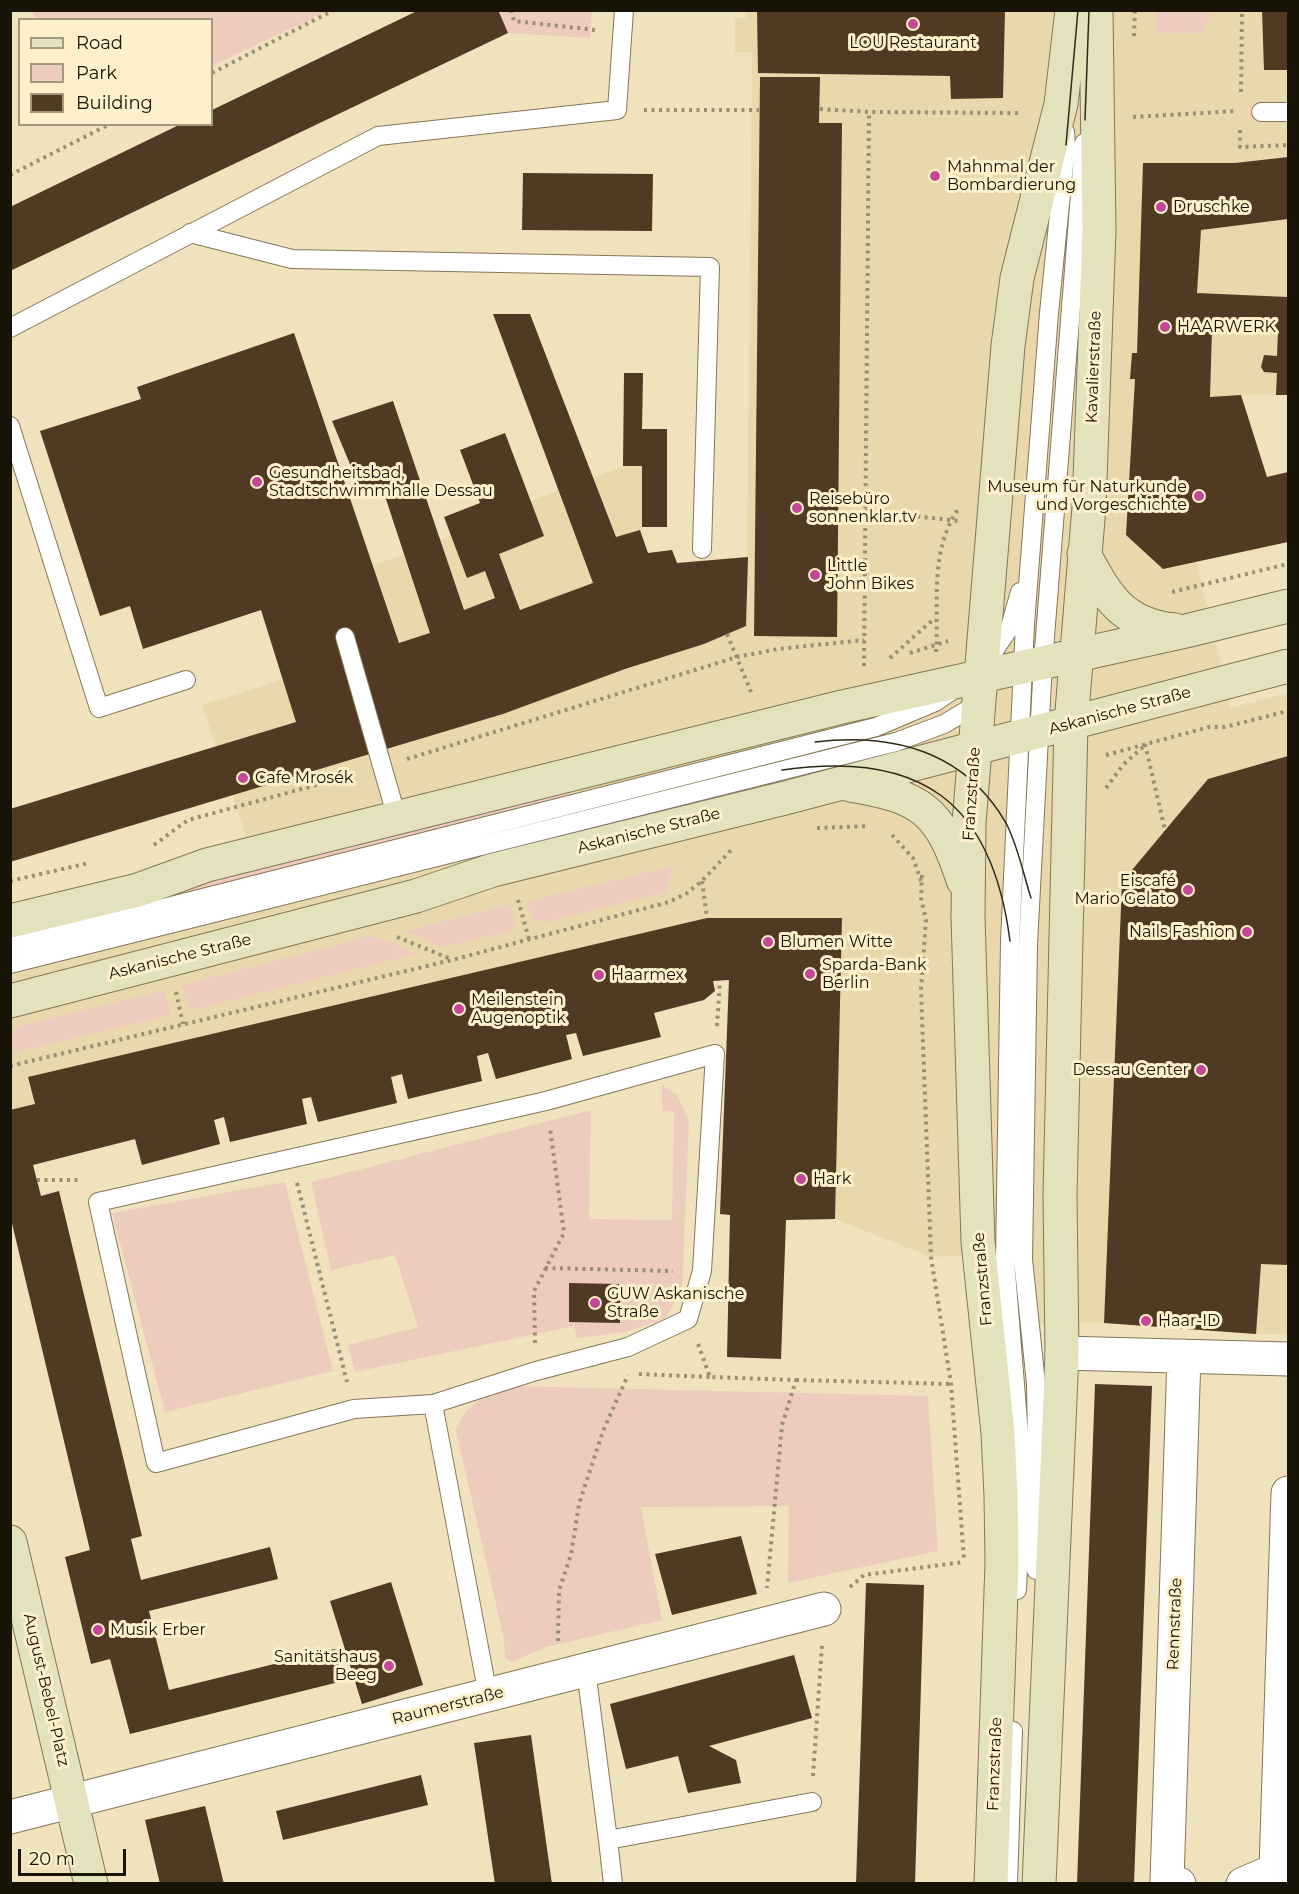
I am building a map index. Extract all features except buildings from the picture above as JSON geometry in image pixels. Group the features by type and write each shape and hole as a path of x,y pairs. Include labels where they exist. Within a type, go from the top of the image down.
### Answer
{"main road":[{"path":"1001,672 1006,369 1017,279 1073,112 1072,10"},
{"name":"Kavalierstraße","path":"1071,723 1090,484 1099,230 1096,10"},
{"path":"1084,554 1103,587 1125,614 1150,627 1186,631"},
{"path":"10,921 138,891 207,865 397,818 1001,672 1288,606"},
{"name":"Askanische Straße","path":"10,1001 416,896 493,870 1288,666"},
{"name":"Franzstraße","path":"991,1884 1001,1582 1001,1496 998,1433 978,1242 968,897 969,823 975,748 1001,672"},
{"path":"1039,1884 1062,1353 1060,1183 1071,723"},
{"path":"839,783 889,791 916,802 926,810 947,839 968,897"},
{"name":"August-Bebel-Platz","path":"10,1542 91,1884"}],"street":[{"path":"1062,1353 1288,1359"},
{"name":"Rennstraße","path":"1179,1884 1167,1881 1184,1356"},
{"path":"1243,1884 1276,1870 1288,1493"},
{"name":"Raumerstraße","path":"10,1817 824,1609"}],"lane":[{"path":"10,328 378,136 617,110 624,10"},
{"path":"1025,1884 1038,1498 1036,1384 1023,1259 1029,734 1001,672 1034,529 1049,313 1066,145 1073,112 1096,64"},
{"path":"10,964 896,742 944,724 1001,672 1053,531 1073,112"},
{"path":"1261,112 1288,112"},
{"path":"190,233 292,259 710,267 702,549"},
{"path":"10,426 99,708 186,680"},
{"path":"1001,672 1034,529"},
{"path":"345,637 397,818"},
{"path":"10,947 876,727 1001,672"},
{"path":"1008,1884 1021,1500 1019,1434 1005,1260 1006,1066 1029,734"},
{"path":"715,1054 702,1271 688,1319 628,1347 536,1371 433,1404 354,1409 156,1463 98,1202 546,1101 715,1054"},
{"path":"433,1404 488,1695"},
{"path":"572,1674 608,1840 613,1884"},
{"path":"608,1840 812,1802"}],"path":[{"path":"213,72 333,10"},
{"path":"512,10 514,21 622,33"},
{"path":"1240,111 1242,10"},
{"path":"820,109 869,112 1022,112"},
{"path":"617,110 759,110"},
{"path":"864,667 869,112"},
{"path":"1129,117 1261,112"},
{"path":"10,175 106,126"},
{"path":"1176,590 1288,564"},
{"path":"890,658 936,617 937,646"},
{"path":"726,634 751,692"},
{"path":"148,849 188,820 383,767 737,657 778,649 864,640"},
{"path":"1104,793 1123,765 1145,744 1288,711"},
{"path":"1145,744 1165,830"},
{"path":"812,1802 824,1609 864,1575 964,1562 951,1384 932,1257 921,990 926,920 921,883 913,858 895,836 885,831"},
{"path":"10,1066 529,939 669,902 687,894 702,881 725,854"},
{"path":"10,881 91,862"},
{"path":"702,881 707,918"},
{"path":"517,898 529,939"},
{"path":"715,1054 720,981"},
{"path":"174,987 183,1024"},
{"path":"536,1371 534,1291 564,1233 546,1101"},
{"path":"291,1160 354,1409"},
{"path":"37,1180 81,1179 98,1202"},
{"path":"544,1268 702,1271"},
{"path":"688,1319 710,1377"},
{"path":"629,1374 951,1384"},
{"path":"765,1624 773,1506 782,1425 796,1380"},
{"path":"572,1674 559,1590 571,1555 579,1504 603,1431 623,1387"}],"shaded area":[{"path":"746,11 1288,11 1288,395 1241,395 1267,477 1278,544 1196,561 1231,708 1288,693 1288,1334 1256,1334 1104,1323 1019,1324 1013,1254 931,1257 835,1219 730,1218 730,1215 720,1214 728,980 713,981 715,991 704,1000 11,1170 10,954 265,892 202,705 399,643 373,565 405,555 530,501 623,466 642,466 642,527 640,531 648,553 672,550 678,563 747,557 752,52 735,52 735,18 746,18"}],"green space":[{"path":"1156,10 1210,11 1203,33 1155,33"},
{"path":"31,11 328,11 213,66 213,18 36,18"},
{"path":"498,11 592,11 590,38 508,33"},
{"path":"567,785 570,799 180,895 205,877"},
{"path":"673,866 667,892 547,922 532,919 527,901"},
{"path":"510,904 516,923 508,932 442,947 404,931"},
{"path":"369,936 383,939 417,954 189,1011 182,985"},
{"path":"165,990 171,1015 13,1053 11,1033 18,1026"},
{"path":"662,1085 677,1095 689,1121 682,1291 665,1318 627,1332 577,1338 574,1326 355,1372 348,1345 418,1327 395,1255 331,1270 311,1182 591,1110 589,1219 672,1220 674,1112 662,1111"},
{"path":"285,1182 333,1371 165,1412 112,1213"},
{"path":"510,1386 928,1396 938,1551 788,1583 789,1506 641,1507 662,1620 543,1648 512,1662 505,1658 504,1639 456,1431 470,1407 484,1397"}],"tram line":[{"path":"1066,145 1078,10"},
{"path":"1085,120 1089,10"},
{"path":"815,742 844,740 899,745 924,752 948,763 989,798 1006,823 1017,850 1031,898"},
{"path":"782,770 831,766 873,769 910,778 941,796 966,820 986,852 1001,893 1010,941"}],"place":[{"name":"LOU Restaurant","path":"913,24"},
{"name":"Mahnmal der Bombardierung","path":"935,176"},
{"name":"Druschke","path":"1161,207"},
{"name":"HAARWERK","path":"1165,327"},
{"name":"Gesundheitsbad, Stadtschwimmhalle Dessau","path":"257,482"},
{"name":"Museum für Naturkunde und Vorgeschichte","path":"1199,496"},
{"name":"Reisebüro sonnenklar.tv","path":"797,508"},
{"name":"Little John Bikes","path":"815,575"},
{"name":"Cafe Mrosék","path":"243,778"},
{"name":"Eiscafé Mario Gelato","path":"1188,890"},
{"name":"Nails Fashion","path":"1247,932"},
{"name":"Blumen Witte","path":"768,942"},
{"name":"Sparda-Bank Berlin","path":"810,974"},
{"name":"Haarmex","path":"599,975"},
{"name":"Meilenstein Augenoptik","path":"459,1009"},
{"name":"Dessau Center","path":"1201,1070"},
{"name":"Hark","path":"801,1179"},
{"name":"GUW Askanische Straße","path":"595,1303"},
{"name":"Haar-ID","path":"1146,1321"},
{"name":"Musik Erber","path":"98,1630"},
{"name":"Sanitätshaus Beeg","path":"389,1666"}]}
